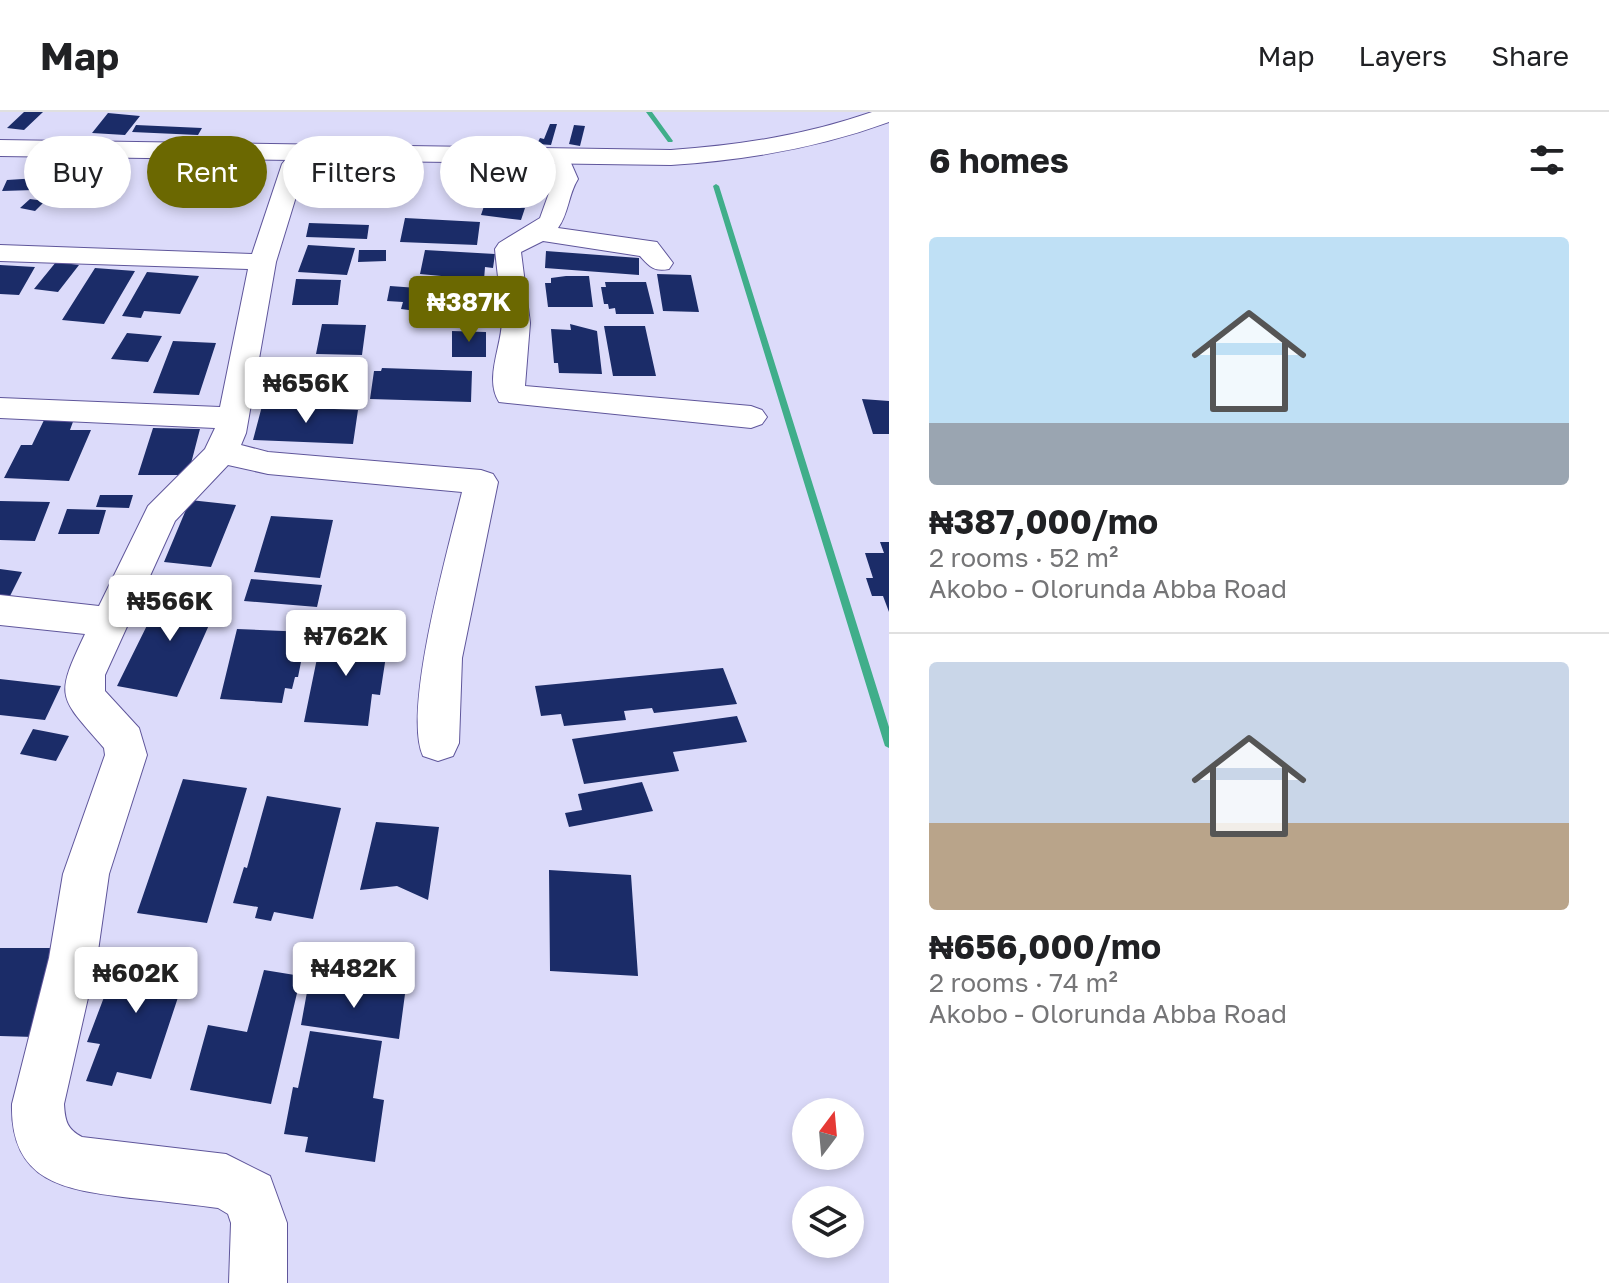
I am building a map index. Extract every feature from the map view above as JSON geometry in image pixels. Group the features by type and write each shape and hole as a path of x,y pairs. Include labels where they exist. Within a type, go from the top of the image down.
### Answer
{"main road":[{"path":"556,159 763,150 836,134 889,114"},
{"path":"556,167 712,168 770,164 849,147 889,131"},
{"path":"0,148 440,160"},
{"path":"0,160 283,164"}],"street":[{"path":"563,168 566,179 560,185 553,217 539,233 508,249 516,323 509,370 510,395 751,417"},
{"path":"258,1283 259,1223 250,1196 226,1181 76,1164 53,1151 38,1129 38,1104 73,958 86,874 126,755 124,741 85,697 85,675 160,515 228,435 263,262 283,199"},
{"path":"539,233 622,247 648,248 660,263"},
{"path":"0,253 263,262"},
{"path":"0,408 228,435 268,463 481,482 443,658 438,743"},
{"path":"0,610 109,622"}],"building":[{"path":"24,112 43,112 24,130 7,128"},
{"path":"108,113 140,116 125,135 92,133"},
{"path":"550,124 557,124 554,136 545,136"},
{"path":"136,125 202,128 198,135 132,132"},
{"path":"574,125 585,126 580,146 569,144"},
{"path":"24,179 24,190 2,191 7,180"},
{"path":"483,208 525,208 521,220 481,215"},
{"path":"405,218 480,222 477,245 400,242"},
{"path":"309,223 369,225 367,239 306,237"},
{"path":"308,245 355,248 347,275 298,272"},
{"path":"359,250 386,250 386,261 358,262"},
{"path":"425,250 495,254 493,268 485,267 484,280 420,274"},
{"path":"546,251 639,258 639,275 545,268"},
{"path":"56,262 79,265 58,292 34,289"},
{"path":"0,265 35,267 19,295 0,294"},
{"path":"95,268 135,271 104,324 62,320"},
{"path":"147,272 199,276 180,314 144,311 141,318 122,316"},
{"path":"657,274 691,275 699,312 663,311"},
{"path":"589,276 593,307 548,307 545,283 551,283 551,278"},
{"path":"296,279 341,280 338,305 292,305"},
{"path":"605,282 646,282 654,314 616,314 615,308 609,309 608,304 604,304 601,287 606,287"},
{"path":"390,286 459,291 458,298 473,299 470,318 401,309 403,302 387,301"},
{"path":"322,324 366,325 362,355 316,354"},
{"path":"570,324 597,331 602,374 559,373 558,363 554,363 551,329 571,330"},
{"path":"604,326 645,326 656,376 613,376"},
{"path":"452,331 486,332 486,357 452,357"},
{"path":"127,333 162,336 148,362 111,359"},
{"path":"173,341 216,343 199,395 153,393"},
{"path":"336,360 335,393 261,395 265,362"},
{"path":"382,368 472,371 471,402 370,399 374,371 381,371"},
{"path":"862,399 889,401 889,434 873,434"},
{"path":"262,406 358,410 353,444 253,440"},
{"path":"45,418 74,419 70,430 91,430 69,481 4,478 21,445 32,445"},
{"path":"153,428 200,429 188,475 138,475"},
{"path":"100,495 133,495 129,508 96,507"},
{"path":"190,500 236,505 211,567 164,562"},
{"path":"0,501 50,502 35,541 0,540"},
{"path":"67,509 106,510 99,534 58,534"},
{"path":"271,516 333,520 320,578 254,572"},
{"path":"880,542 889,542 889,612 883,596 872,596 866,578 873,578 865,553 884,553"},
{"path":"0,569 22,572 6,604 0,603"},
{"path":"251,579 322,585 317,607 244,601"},
{"path":"165,589 221,598 177,697 117,686"},
{"path":"237,629 307,632 298,677 295,677 292,689 285,688 282,703 220,699"},
{"path":"323,629 382,633 379,655 386,656 380,695 372,694 368,726 304,722"},
{"path":"723,668 737,704 654,713 652,708 624,711 626,720 564,726 561,714 541,716 535,686"},
{"path":"0,679 61,686 45,720 0,715"},
{"path":"737,716 747,742 673,752 679,771 584,784 572,739"},
{"path":"33,729 69,736 56,761 20,754"},
{"path":"183,779 247,788 207,923 137,913"},
{"path":"642,782 653,811 569,827 565,813 582,810 578,794"},
{"path":"267,796 341,808 313,919 274,912 271,921 255,918 258,907 233,903 244,867 247,868"},
{"path":"376,822 439,827 428,900 397,886 360,890"},
{"path":"549,870 631,875 638,976 550,971"},
{"path":"0,948 57,948 34,1037 0,1036"},
{"path":"157,949 192,955 151,1079 117,1072 112,1086 86,1081 100,1044 87,1042 120,955 142,959 143,954 154,957"},
{"path":"264,970 301,976 271,1104 190,1090 208,1025 247,1032"},
{"path":"309,981 405,994 399,1039 301,1025"},
{"path":"310,1031 382,1041 373,1098 384,1100 375,1162 305,1152 308,1137 284,1134 293,1087 298,1088"}],"waterway":[{"path":"649,112 670,141"},
{"path":"716,186 889,743"}]}
